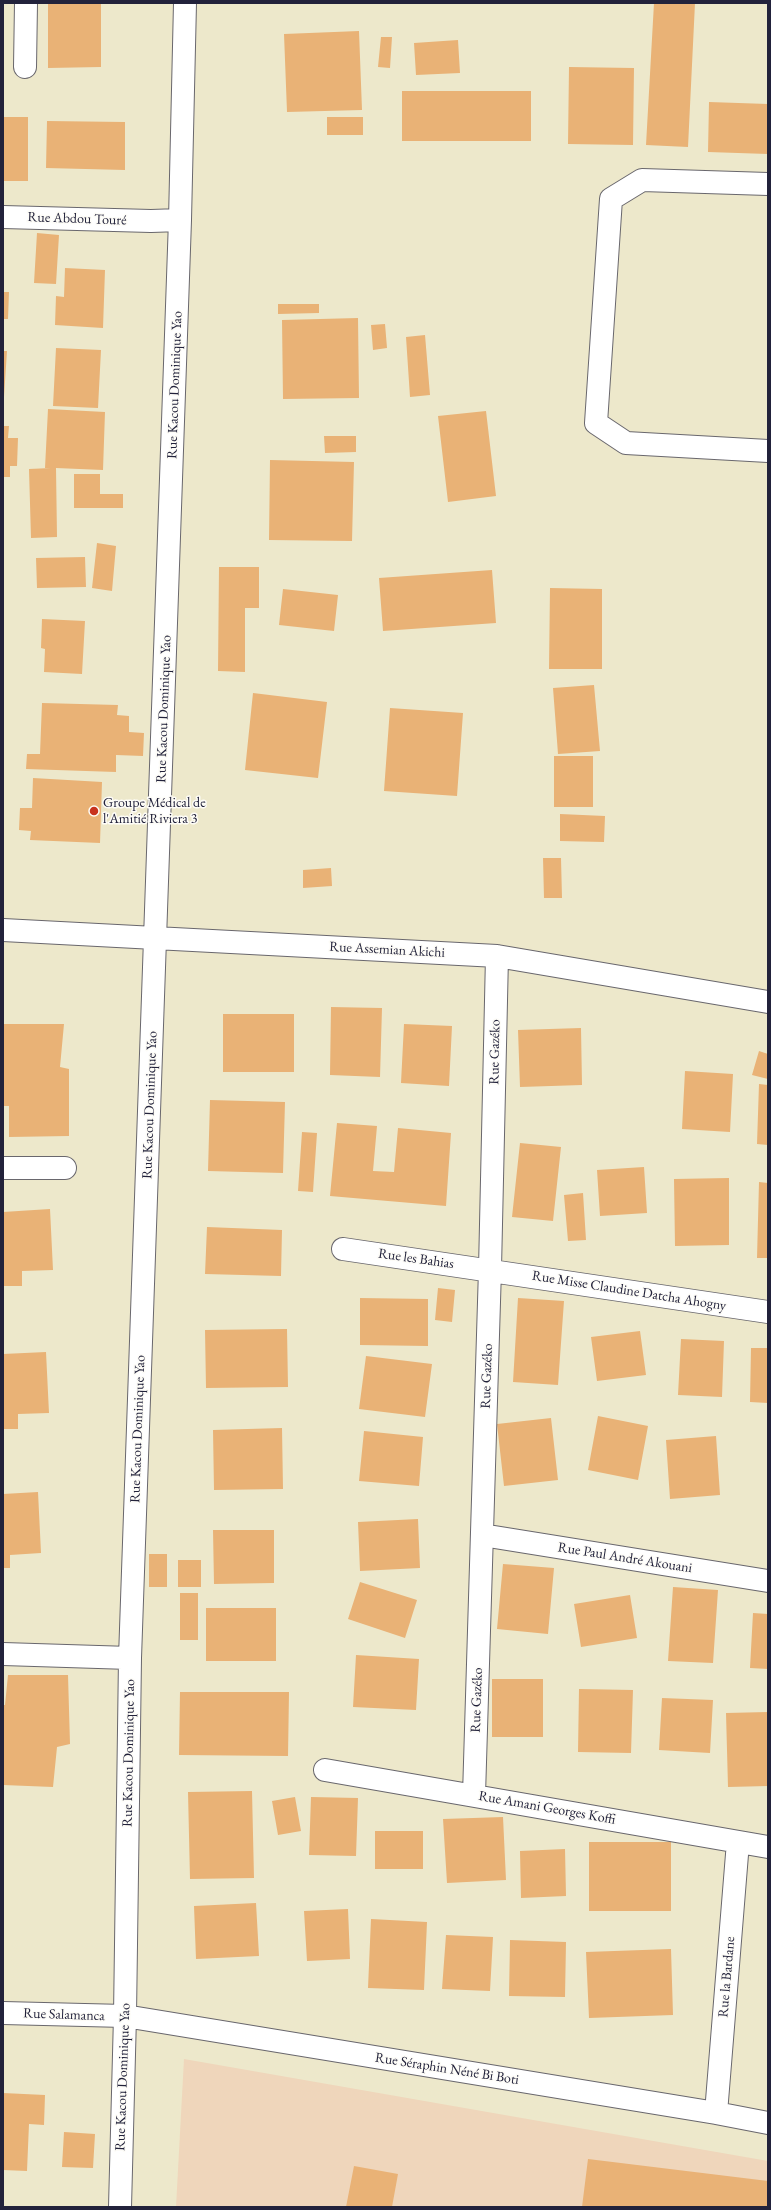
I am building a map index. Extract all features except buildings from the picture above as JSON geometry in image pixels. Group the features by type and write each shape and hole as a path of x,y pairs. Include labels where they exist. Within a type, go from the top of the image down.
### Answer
{"street":[{"path":"24,67 26,3"},
{"name":"Rue Kacou Dominique Yao","path":"120,2207 125,2016 130,1658 156,938 186,3"},
{"path":"768,184 642,180 611,199 596,423 626,443 768,451"},
{"name":"Rue Abdou Touré","path":"3,217 151,222 180,220"},
{"name":"Rue Assemian Akichi","path":"3,930 497,956 768,1002"},
{"name":"Rue Gazéko","path":"474,1795 490,1269 497,956"},
{"path":"3,1168 65,1168"},
{"name":"Rue les Bahias","path":"343,1249 490,1269"},
{"name":"Rue Misse Claudine Datcha Ahogny","path":"490,1269 768,1312"},
{"name":"Rue Paul André Akouani","path":"482,1535 768,1581"},
{"path":"3,1654 130,1658"},
{"name":"Rue Amani Georges Koffi","path":"325,1770 768,1847"},
{"name":"Rue la Bardane","path":"716,2113 738,1842"},
{"name":"Rue Salamanca","path":"3,2013 125,2016"},
{"name":"Rue Séraphin Néné Bi Boti","path":"125,2016 716,2113 768,2123"}],"shaded area":[{"path":"184,2059 768,2161 768,2207 176,2207"}],"place":[{"name":"Groupe Médical de l'Amitié Riviera 3","path":"94,811"}]}
